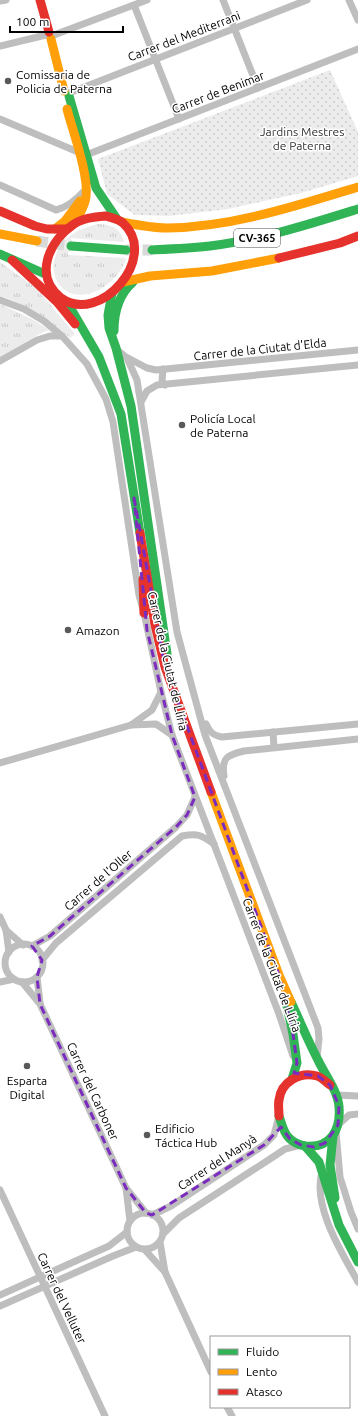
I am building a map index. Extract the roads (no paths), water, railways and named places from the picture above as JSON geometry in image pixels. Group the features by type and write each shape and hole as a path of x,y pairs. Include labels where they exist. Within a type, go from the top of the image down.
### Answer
{"street":[{"path":"0,1 6,0"},
{"path":"40,0 67,94 82,154 96,188 120,221 132,234 134,246 134,258 131,266 123,282 112,292 92,303 80,304 67,302 58,296 51,288 45,274 46,259 60,235 71,226 86,219 106,216 120,221 148,227 168,228 208,224 304,203 358,187"},
{"path":"0,46 50,35 147,0"},
{"path":"222,0 258,88"},
{"name":"Carrer del Mediterrani","path":"67,94 307,0"},
{"path":"349,0 358,20"},
{"path":"134,5 179,119"},
{"name":"Carrer de Benimar","path":"82,154 179,119 358,49"},
{"path":"0,119 82,154"},
{"path":"71,226 86,197 82,154"},
{"path":"0,185 56,210 64,208 75,200 85,189"},
{"path":"55,229 72,214 85,189"},
{"name":"CV-365","path":"152,250 210,246 255,238 308,225 358,209"},
{"path":"0,211 35,226 55,229 71,226"},
{"path":"0,234 37,241"},
{"path":"123,282 150,276 212,271 257,263 340,243 358,237"},
{"path":"71,246 126,250"},
{"path":"0,254 45,274"},
{"path":"12,260 57,302 90,343"},
{"path":"116,348 114,321 117,302 122,293 136,279"},
{"name":"Carrer de la Ciutat de Llíria","path":"112,292 108,315 109,328 116,348 131,406 166,643 176,699"},
{"name":"Carrer de la Ciutat de Llíria","path":"0,300 24,309 44,321 62,336 87,364 106,400 113,422 139,595 172,735 279,1014 293,1056 293,1070 290,1080"},
{"name":"Carrer de la Ciutat de Llíria","path":"67,302 99,357 121,414 156,625 165,667 279,975 317,1059 336,1095 339,1106 330,1165 339,1225"},
{"path":"0,361 37,340 50,336 62,336"},
{"name":"Carrer de la Ciutat de Llíria","path":"116,348 127,358 137,380 176,632 196,704 205,735 226,786 318,1028 319,1039 317,1059"},
{"name":"Carrer de la Ciutat d'Elda","path":"127,358 147,368 163,370 358,350"},
{"path":"141,403 147,391 157,385 358,365"},
{"path":"163,370 162,381 165,384"},
{"path":"134,498 143,579 144,612"},
{"path":"131,725 152,710 161,692"},
{"path":"196,704 210,732 215,736 222,737 358,724"},
{"path":"0,763 131,725 156,724 172,735"},
{"path":"273,732 274,747"},
{"path":"226,786 223,767 226,759 232,754 274,747 358,739"},
{"name":"Carrer de l'Oller","path":"32,946 50,936 176,827 187,815 196,797"},
{"path":"176,827 182,836 193,834 202,835 214,844"},
{"name":"Carrer de l'Oller","path":"42,960 56,943 182,836"},
{"path":"0,917 6,930 9,952"},
{"path":"6,930 23,945"},
{"path":"23,945 32,946 37,950 43,966 37,976 28,982 22,982 14,979 9,975 3,966 9,952 13,948 23,945"},
{"name":"Carrer de la Ciutat de Llíria","path":"279,975 293,1034 297,1063 290,1080 284,1086 279,1099 279,1116 284,1131 290,1139 303,1146 319,1162 339,1225 358,1262"},
{"name":"Carrer del Carboner","path":"37,976 40,1004"},
{"path":"0,982 14,979"},
{"name":"Carrer del Carboner","path":"22,982 40,1004 126,1188 149,1214"},
{"path":"290,1080 304,1075 318,1076 330,1085"},
{"path":"336,1095 358,1096"},
{"path":"163,1234 179,1218 285,1149 303,1146 314,1147 324,1143 349,1115 358,1114"},
{"name":"Carrer del Manyà","path":"149,1214 171,1206 264,1145 274,1134 279,1116"},
{"name":"Carrer de la Ciutat de Llíria","path":"336,1130 340,1177 358,1229"},
{"path":"322,1172 319,1181 319,1193 324,1214 358,1282"},
{"name":"Carrer del Carboner","path":"126,1188 130,1221"},
{"name":"Carrer del Velluter","path":"0,1190 105,1416"},
{"path":"145,1250 156,1246 160,1242 163,1234 163,1228 161,1222 149,1214 140,1214 130,1221 127,1232 128,1238 136,1247 145,1250 165,1272"},
{"path":"0,1295 109,1246 127,1232"},
{"path":"160,1242 165,1272 210,1370"},
{"path":"0,1306 136,1247"}],"tunnel":[{"path":"37,241 71,246"},
{"path":"126,250 152,250"}],"place":[{"name":"Comissaria de Policia de Paterna","path":"8,81"},
{"name":"Policía Local de Paterna","path":"182,425"},
{"name":"Amazon","path":"68,630"},
{"name":"Esparta Digital","path":"27,1066"},
{"name":"Edificio Táctica Hub","path":"147,1135"}],"park label":[{"name":"Jardins Mestres de Paterna","path":"302,138"}]}
